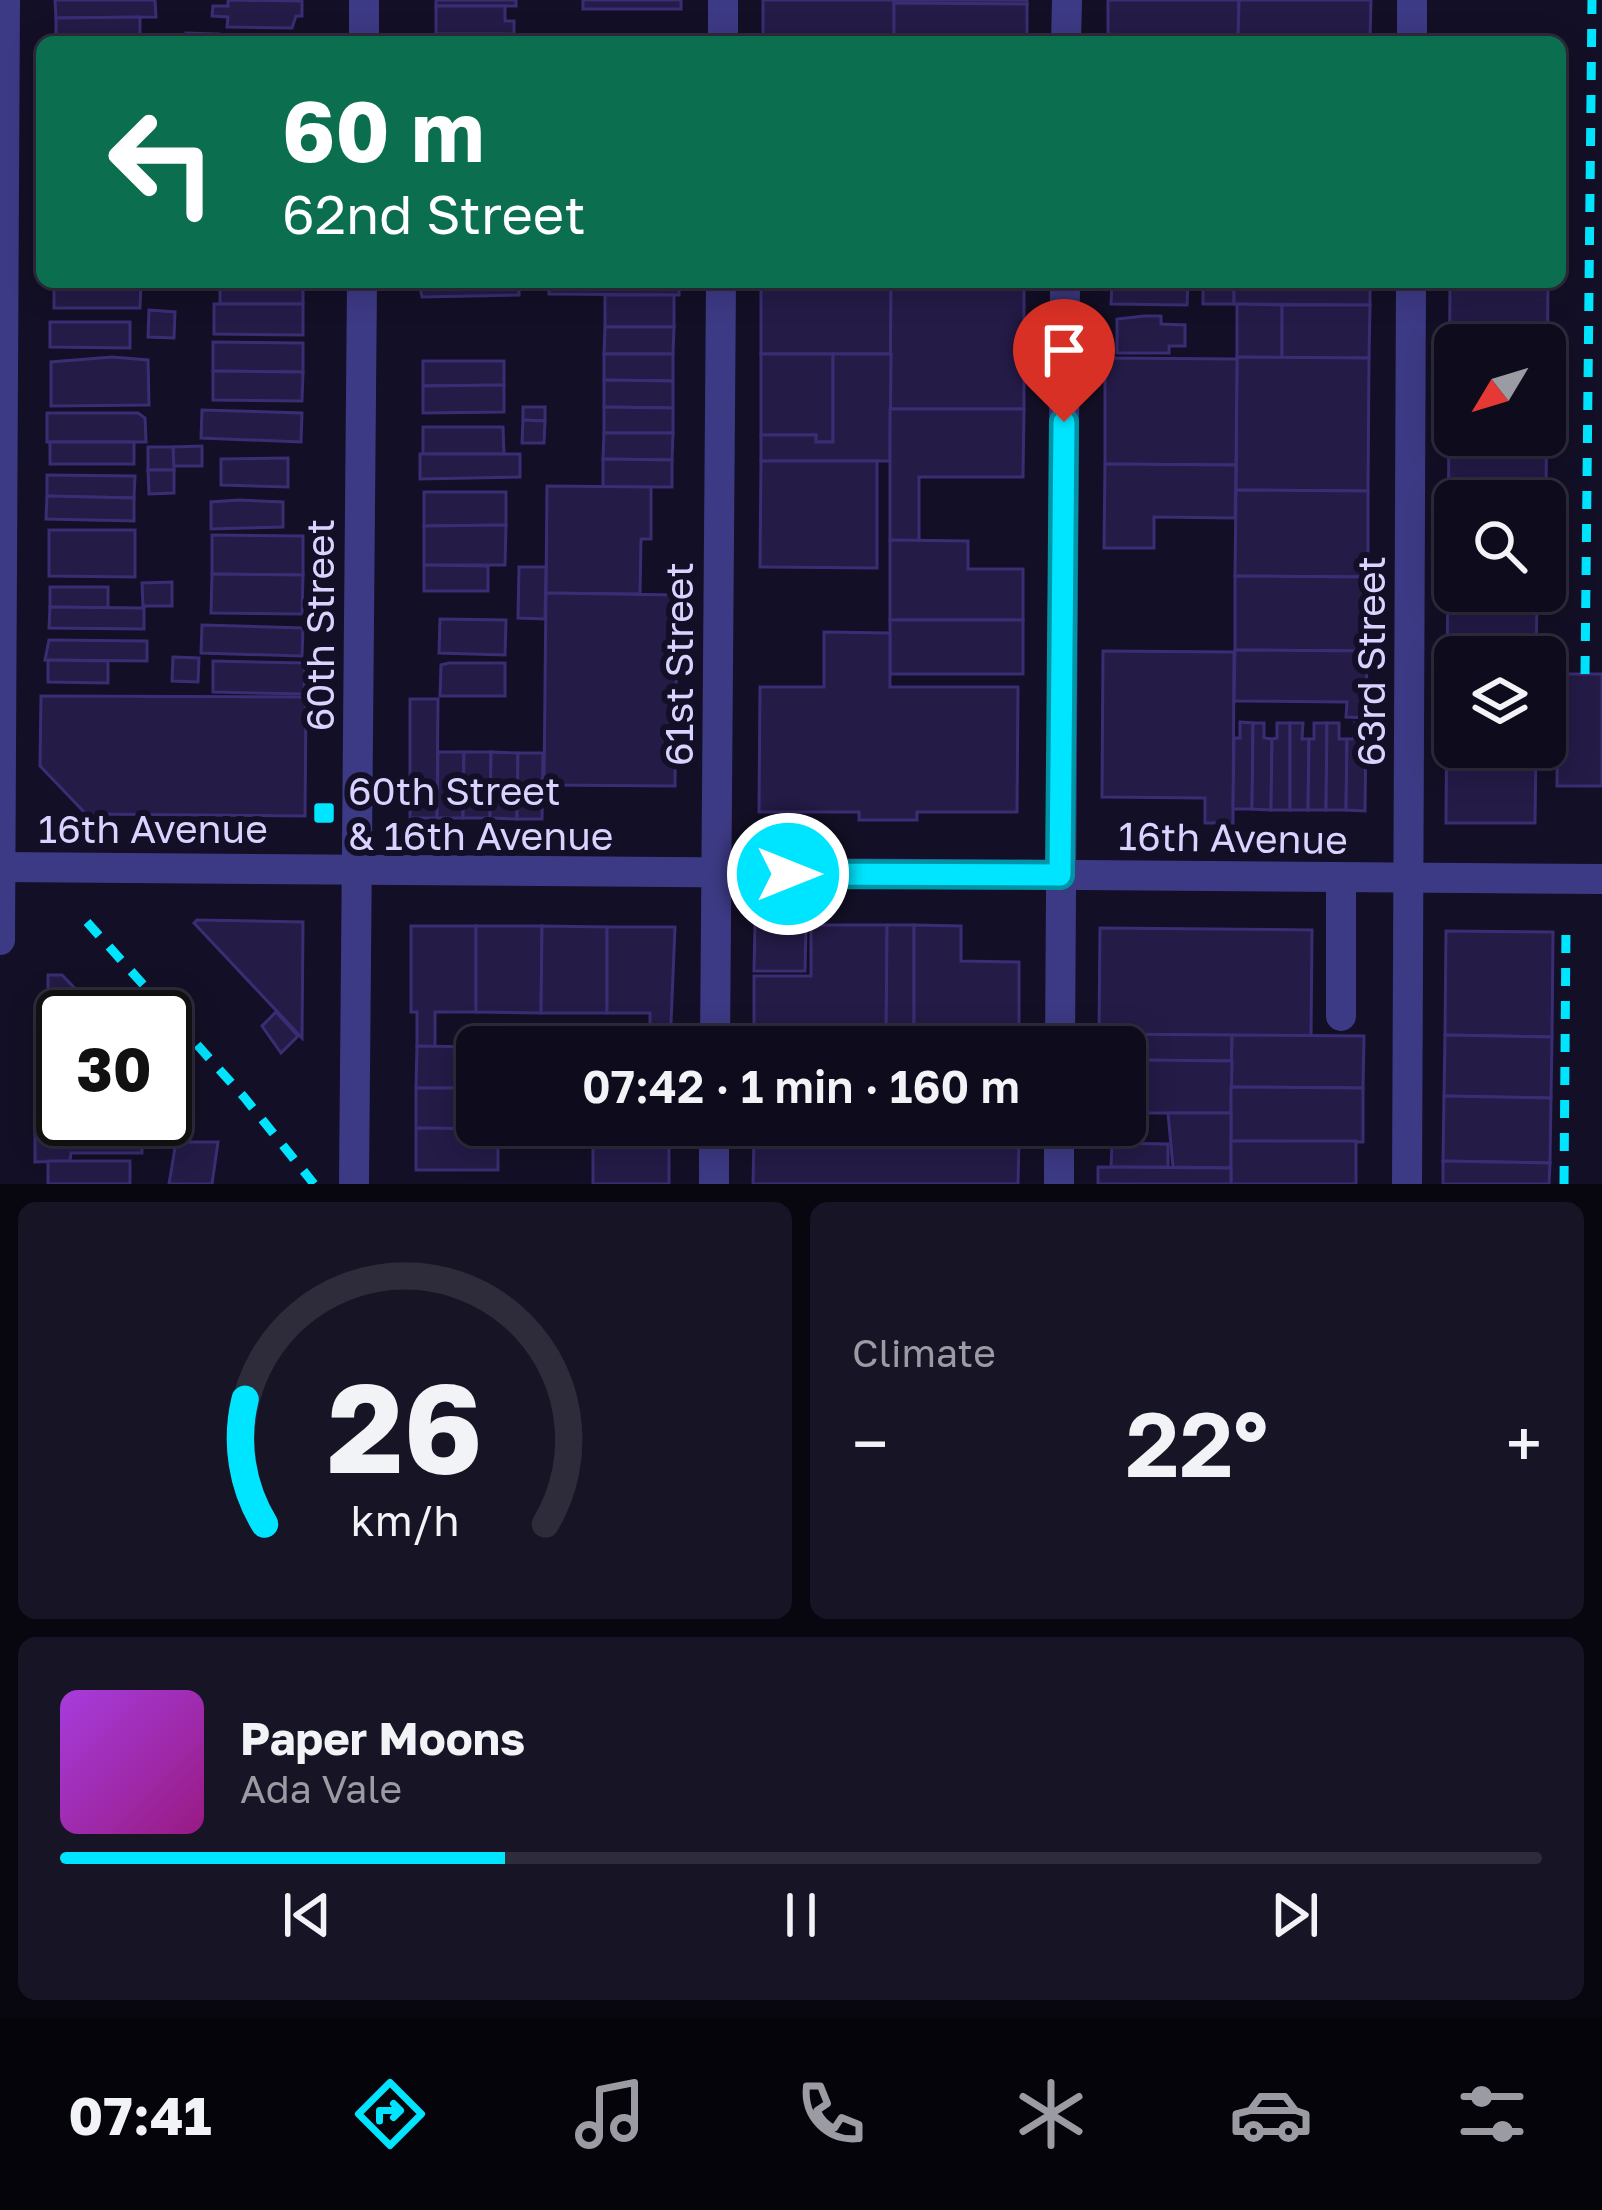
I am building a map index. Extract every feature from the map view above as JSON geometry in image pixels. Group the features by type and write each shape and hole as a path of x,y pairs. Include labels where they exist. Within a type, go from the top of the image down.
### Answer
{"street":[{"path":"0,940 5,0"},
{"path":"364,0 364,36"},
{"path":"723,0 723,36"},
{"path":"1066,36 1067,0"},
{"path":"1412,0 1412,36"},
{"name":"60th Street","path":"354,1182 362,288"},
{"name":"61st Street","path":"715,1026 721,288"},
{"path":"1060,1026 1065,288"},
{"name":"63rd Street","path":"1407,1184 1411,288"},
{"name":"16th Avenue","path":"0,867 1602,880"},
{"path":"1341,879 1341,1016"},
{"path":"714,1146 714,1184"},
{"path":"1059,1146 1059,1184"}],"building":[{"path":"55,0 155,0 156,17 56,18"},
{"path":"228,0 302,1 302,16 296,16 292,28 227,27 228,17 212,16 213,6 228,6"},
{"path":"436,0 516,0 516,6 436,6"},
{"path":"583,0 681,0 681,9 583,9"},
{"path":"763,0 894,0 894,36 763,36"},
{"path":"1027,0 1027,4 894,3"},
{"path":"1108,0 1239,0 1238,36 1108,34"},
{"path":"1239,0 1371,0 1370,36 1238,36"},
{"path":"894,3 1027,4 1027,36 894,36"},
{"path":"436,6 505,6 505,21 514,21 514,34 436,34"},
{"path":"140,17 140,36 56,36 56,18"},
{"path":"436,34 505,34 505,36"},
{"path":"54,288 141,288 140,308 54,308"},
{"path":"220,288 303,288 303,304 220,304"},
{"path":"420,288 519,288 519,295 422,297"},
{"path":"549,288 679,288 679,295 549,294"},
{"path":"761,288 891,288 891,354 761,354"},
{"path":"891,288 1024,288 1024,409 890,409"},
{"path":"1112,288 1188,288 1187,305 1111,304"},
{"path":"1203,288 1234,288 1234,304 1203,304"},
{"path":"1234,288 1370,288 1370,305 1234,304"},
{"path":"1450,288 1548,288 1548,324 1450,324"},
{"path":"605,295 674,295 674,327 605,327"},
{"path":"214,304 303,304 303,335 214,334"},
{"path":"1237,304 1282,305 1282,358 1237,357"},
{"path":"1282,305 1370,305 1369,358 1282,358"},
{"path":"149,310 175,312 174,338 148,337"},
{"path":"1161,316 1161,324 1185,325 1185,346 1169,346 1169,353 1117,353 1117,319"},
{"path":"50,322 130,322 130,348 50,347"},
{"path":"605,327 674,327 673,354 604,354"},
{"path":"213,342 303,343 303,372 213,371"},
{"path":"604,354 673,354 673,381 604,380"},
{"path":"761,354 833,354 833,442 816,442 816,435 761,435"},
{"path":"833,354 891,354 890,461 761,461 761,435 816,435 816,442 833,442"},
{"path":"112,357 148,360 149,405 51,406 51,362"},
{"path":"1237,357 1369,358 1368,491 1236,490"},
{"path":"1105,358 1237,359 1236,465 1105,464"},
{"path":"423,361 504,361 504,385 423,386"},
{"path":"213,371 303,372 302,401 213,400"},
{"path":"604,380 673,381 673,408 604,407"},
{"path":"504,385 504,412 423,413 423,386"},
{"path":"523,407 545,407 545,421 523,420"},
{"path":"604,407 673,408 673,433 604,433"},
{"path":"890,409 1024,409 1023,477 919,477 919,541 890,540"},
{"path":"202,410 302,413 301,442 201,438"},
{"path":"47,413 138,413 145,418 146,442 47,442"},
{"path":"523,420 545,421 544,443 522,443"},
{"path":"423,427 503,427 504,454 423,454"},
{"path":"604,433 673,433 672,460 603,459"},
{"path":"50,442 134,442 134,464 50,464"},
{"path":"202,446 202,466 173,466 173,447"},
{"path":"148,447 173,447 174,470 148,470"},
{"path":"420,454 520,454 520,477 420,479"},
{"path":"1449,456 1546,456 1546,480 1449,480"},
{"path":"288,458 288,487 221,485 221,459"},
{"path":"603,459 672,460 672,487 603,487"},
{"path":"761,461 877,461 877,568 760,567"},
{"path":"1105,464 1236,465 1235,518 1154,517 1154,548 1104,548"},
{"path":"148,470 174,470 174,493 149,494"},
{"path":"47,475 135,476 134,498 47,496"},
{"path":"547,486 651,487 651,539 641,539 640,594 546,593"},
{"path":"1236,490 1368,491 1368,577 1235,576"},
{"path":"424,492 506,492 506,525 424,526"},
{"path":"47,496 134,498 134,521 46,519"},
{"path":"211,502 283,502 283,527 211,529"},
{"path":"506,525 505,565 424,565 424,526"},
{"path":"49,530 135,530 135,577 49,576"},
{"path":"212,535 303,536 303,575 212,574"},
{"path":"890,540 968,541 968,569 1023,569 1023,620 890,620"},
{"path":"424,565 488,566 488,591 424,591"},
{"path":"519,567 546,567 545,619 518,618"},
{"path":"212,574 303,575 302,614 211,613"},
{"path":"1235,576 1368,577 1367,651 1235,650"},
{"path":"172,582 172,606 143,606 142,583"},
{"path":"50,587 108,587 108,608 50,607"},
{"path":"546,593 677,595 675,786 544,785"},
{"path":"50,607 144,608 144,629 49,628"},
{"path":"1448,612 1537,612 1536,636 1447,636"},
{"path":"440,619 506,620 505,655 439,653"},
{"path":"890,620 1023,620 1023,674 890,674"},
{"path":"202,625 303,628 302,656 201,653"},
{"path":"824,632 890,633 890,687 1018,687 1017,812 917,812 917,820 859,820 859,812 759,812 760,687 824,687"},
{"path":"49,640 147,641 147,661 45,660"},
{"path":"1235,650 1367,651 1366,718 1346,717 1347,702 1234,701"},
{"path":"1103,651 1234,652 1233,823 1205,823 1205,798 1102,797"},
{"path":"173,657 199,658 198,682 172,681"},
{"path":"48,660 108,661 108,683 48,682"},
{"path":"213,661 305,663 304,694 213,692"},
{"path":"505,663 505,696 440,696 441,665"},
{"path":"1566,674 1602,674 1602,786 1557,786 1557,768 1566,768"},
{"path":"41,696 306,697 305,816 86,814 40,766"},
{"path":"410,699 438,699 437,818 410,818"},
{"path":"1240,722 1253,723 1252,809 1233,809 1234,738 1240,738"},
{"path":"1253,723 1264,723 1264,738 1272,739 1271,810 1252,809"},
{"path":"1277,723 1290,723 1290,810 1271,810 1272,739 1277,738"},
{"path":"1290,723 1303,723 1302,739 1309,739 1308,810 1290,810"},
{"path":"1314,723 1327,723 1326,810 1308,810 1309,739 1314,739"},
{"path":"1327,723 1339,723 1339,739 1347,739 1346,810 1326,810"},
{"path":"1355,723 1366,724 1365,811 1346,810 1347,739 1354,739"},
{"path":"438,752 464,752 463,818 437,818"},
{"path":"464,752 491,752 490,818 463,818"},
{"path":"491,752 518,753 517,819 490,818"},
{"path":"518,753 543,753 542,819 517,819"},
{"path":"1446,768 1536,768 1535,823 1446,823"},
{"path":"303,922 302,1038 194,923"},
{"path":"755,924 806,925 805,971 754,971"},
{"path":"811,925 887,925 886,1026 754,1026 754,976 811,976"},
{"path":"887,925 914,925 914,1026 886,1026"},
{"path":"914,925 961,926 961,961 1019,962 1019,1026 914,1026"},
{"path":"411,926 476,926 476,1012 435,1012 435,1047 417,1046 417,1012 411,1012"},
{"path":"476,926 542,926 541,1013 476,1012"},
{"path":"542,926 607,927 607,1013 541,1013"},
{"path":"607,927 675,927 671,1026 650,1026 650,1013 607,1013"},
{"path":"1100,928 1312,930 1311,1036 1146,1034 1146,1026 1099,1026"},
{"path":"1446,931 1553,932 1552,1037 1445,1035"},
{"path":"48,975 62,975 77,990 48,990"},
{"path":"276,1012 298,1036 281,1053 262,1026"},
{"path":"1146,1034 1232,1035 1232,1061 1146,1060"},
{"path":"1232,1035 1364,1036 1363,1088 1231,1087"},
{"path":"1445,1035 1552,1037 1551,1098 1444,1096"},
{"path":"417,1046 456,1047 456,1088 416,1088"},
{"path":"1146,1060 1232,1061 1231,1113 1146,1113"},
{"path":"1231,1087 1363,1088 1363,1142 1231,1141"},
{"path":"416,1088 456,1088 456,1128 416,1128"},
{"path":"1444,1096 1551,1098 1550,1163 1443,1161"},
{"path":"1168,1113 1231,1113 1231,1168 1173,1167"},
{"path":"416,1128 456,1128 456,1146 498,1146 498,1170 416,1170"},
{"path":"35,1134 36,1146 142,1146 142,1153 71,1153 70,1161 35,1162"},
{"path":"1231,1141 1356,1141 1356,1184 1231,1184"},
{"path":"218,1142 212,1184 169,1184 175,1146"},
{"path":"1168,1144 1168,1167 1111,1167 1112,1146"},
{"path":"593,1146 669,1146 669,1184 593,1184"},
{"path":"754,1146 1019,1146 1018,1184 753,1184"},
{"path":"48,1161 130,1161 130,1184 48,1184"},
{"path":"1443,1161 1550,1163 1549,1184 1443,1184"},
{"path":"1098,1167 1231,1168 1231,1184 1098,1184"}],"railway":[{"path":"1585,674 1592,0"},
{"path":"87,922 244,1097 314,1184"},
{"path":"1564,1184 1566,927"}],"place":[{"name":"60th Street & 16th Avenue","path":"324,813"}],"route":[{"path":"788,874 1060,875 1064,422"}]}
